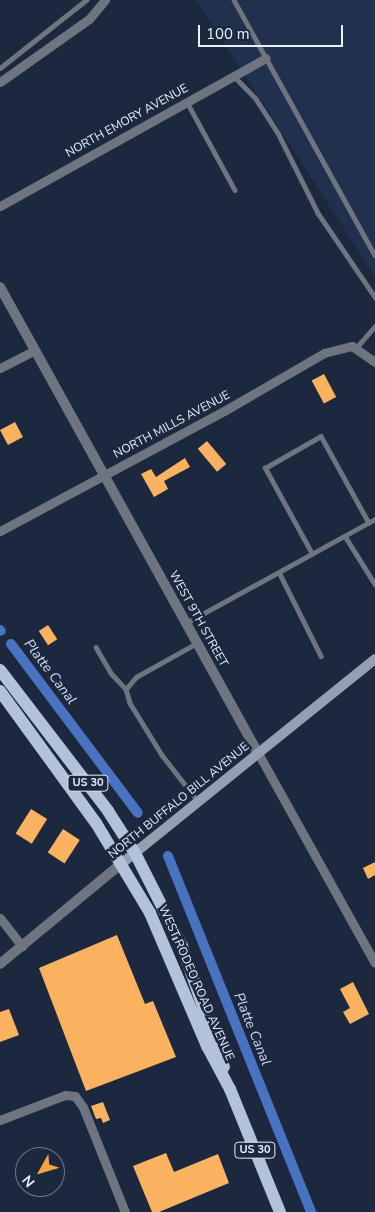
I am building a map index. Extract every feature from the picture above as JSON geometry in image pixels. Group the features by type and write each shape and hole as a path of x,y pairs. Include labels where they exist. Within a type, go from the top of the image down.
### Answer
{"main road":[{"name":"NORTH BUFFALO BILL AVENUE","path":"121,864 375,659"},
{"name":"WEST RODEO ROAD AVENUE","path":"0,670 108,811 135,853 182,946 230,1089 280,1212"},
{"name":"WEST RODEO ROAD AVENUE","path":"0,691 64,776 150,913 207,1046 230,1089"}],"street":[{"path":"0,82 89,19 105,0"},
{"name":"NORTH EMORY AVENUE","path":"0,206 266,58"},
{"name":"WEST 9TH STREET","path":"0,288 375,963"},
{"name":"NORTH MILLS AVENUE","path":"0,531 324,353 339,348 356,348"},
{"path":"356,348 375,362"},
{"path":"0,368 35,350"},
{"name":"NORTH BUFFALO BILL AVENUE","path":"0,964 121,864"},
{"path":"0,918 22,946"},
{"path":"0,1120 65,1095 75,1096 87,1116 126,1212"}],"lane":[{"path":"0,68 86,0"},
{"path":"234,0 375,255"},
{"path":"234,76 256,99 278,133 318,213 375,297"},
{"path":"187,101 235,190"},
{"path":"356,348 375,326"},
{"path":"312,554 265,468 321,436 369,523"},
{"path":"186,623 375,519"},
{"path":"345,536 375,584"},
{"path":"279,572 321,656"},
{"path":"126,689 136,677 197,643"},
{"path":"96,647 111,673 126,689 130,703 158,748 198,802"}],"shaded area":[{"path":"196,0 375,0 375,280 371,270"}],"building":[{"path":"324,374 336,397 324,404 312,381"},
{"path":"15,422 23,437 8,445 0,430"},
{"path":"207,441 226,464 217,472 198,449"},
{"path":"185,458 190,467 164,481 168,489 154,497 141,474 151,469 156,477"},
{"path":"48,625 57,639 48,645 39,631"},
{"path":"31,809 47,819 32,844 16,834"},
{"path":"63,829 80,840 65,863 48,852"},
{"path":"375,862 375,875 368,879 363,868"},
{"path":"117,935 145,1004 153,1001 176,1057 86,1091 39,968"},
{"path":"353,982 369,1014 350,1024 343,1012 350,1008 340,989"},
{"path":"9,1009 19,1035 0,1042 0,1012"},
{"path":"103,1102 110,1120 103,1123 101,1118 96,1119 91,1106"},
{"path":"166,1153 174,1172 218,1154 229,1183 159,1212 152,1212 133,1166"}],"waterway":[{"name":"Platte Canal","path":"11,644 138,813"},
{"name":"Platte Canal","path":"168,856 311,1212"}]}
